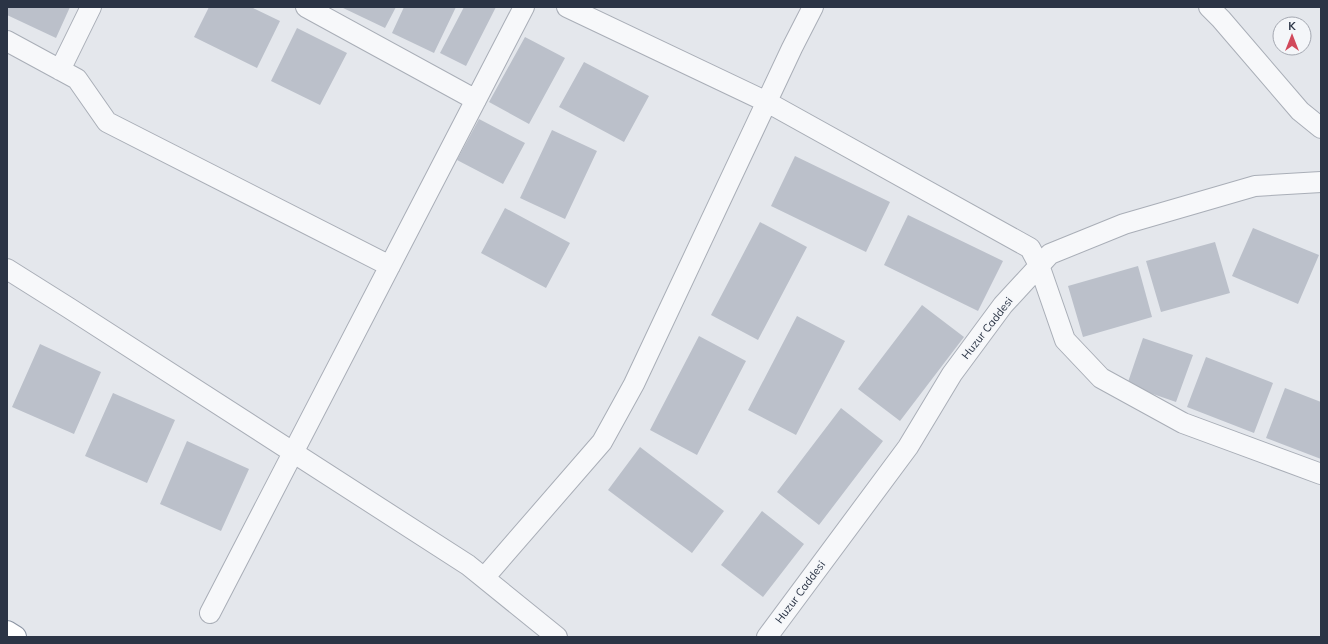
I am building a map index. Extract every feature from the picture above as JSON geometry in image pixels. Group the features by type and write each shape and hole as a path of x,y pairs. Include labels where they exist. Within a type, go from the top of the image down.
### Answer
{"highway":[{"path":"7,632 15,637"}],"street":[{"path":"60,70 91,7"},
{"path":"306,7 476,100"},
{"path":"210,613 524,7"},
{"path":"567,7 767,102 1030,248 1039,265 1065,340 1101,378 1183,423 1321,474"},
{"path":"484,578 602,442 634,384 792,48 813,7"},
{"path":"1208,7 1221,19 1300,110 1321,128"},
{"path":"7,41 77,79 107,122 390,266"},
{"name":"Huzur Caddesi","path":"767,637 908,447 952,374 1003,305 1050,254 1124,224 1255,186 1321,182"},
{"path":"7,269 468,565 556,637"}],"building":[{"path":"8,7 70,7 56,38 7,15"},
{"path":"209,7 251,7 280,21 257,68 194,37"},
{"path":"341,7 396,7 385,28"},
{"path":"404,7 456,7 434,53 392,33"},
{"path":"464,7 496,7 466,66 440,53"},
{"path":"297,28 347,53 320,105 271,81"},
{"path":"525,37 565,58 529,124 489,102"},
{"path":"584,62 649,96 624,142 559,107"},
{"path":"479,119 525,143 503,184 457,160"},
{"path":"552,130 597,151 565,219 520,198"},
{"path":"795,156 890,202 866,252 771,206"},
{"path":"505,208 570,243 546,288 481,253"},
{"path":"908,215 1003,261 978,311 884,265"},
{"path":"760,222 807,247 758,340 711,315"},
{"path":"1253,228 1319,255 1298,304 1232,276"},
{"path":"1215,242 1230,293 1161,312 1146,261"},
{"path":"1138,266 1152,317 1083,337 1068,286"},
{"path":"922,305 964,337 900,421 858,389"},
{"path":"797,316 845,341 796,435 748,410"},
{"path":"699,336 746,361 697,455 650,430"},
{"path":"1143,338 1193,355 1176,402 1127,385"},
{"path":"40,344 101,372 74,434 12,407"},
{"path":"1206,357 1273,383 1254,433 1187,407"},
{"path":"1285,388 1321,402 1321,459 1266,438"},
{"path":"113,393 175,420 147,483 85,456"},
{"path":"841,408 883,441 819,525 777,492"},
{"path":"187,441 249,469 221,531 160,504"},
{"path":"640,447 724,511 692,553 608,490"},
{"path":"762,511 804,544 763,597 721,565"}]}
